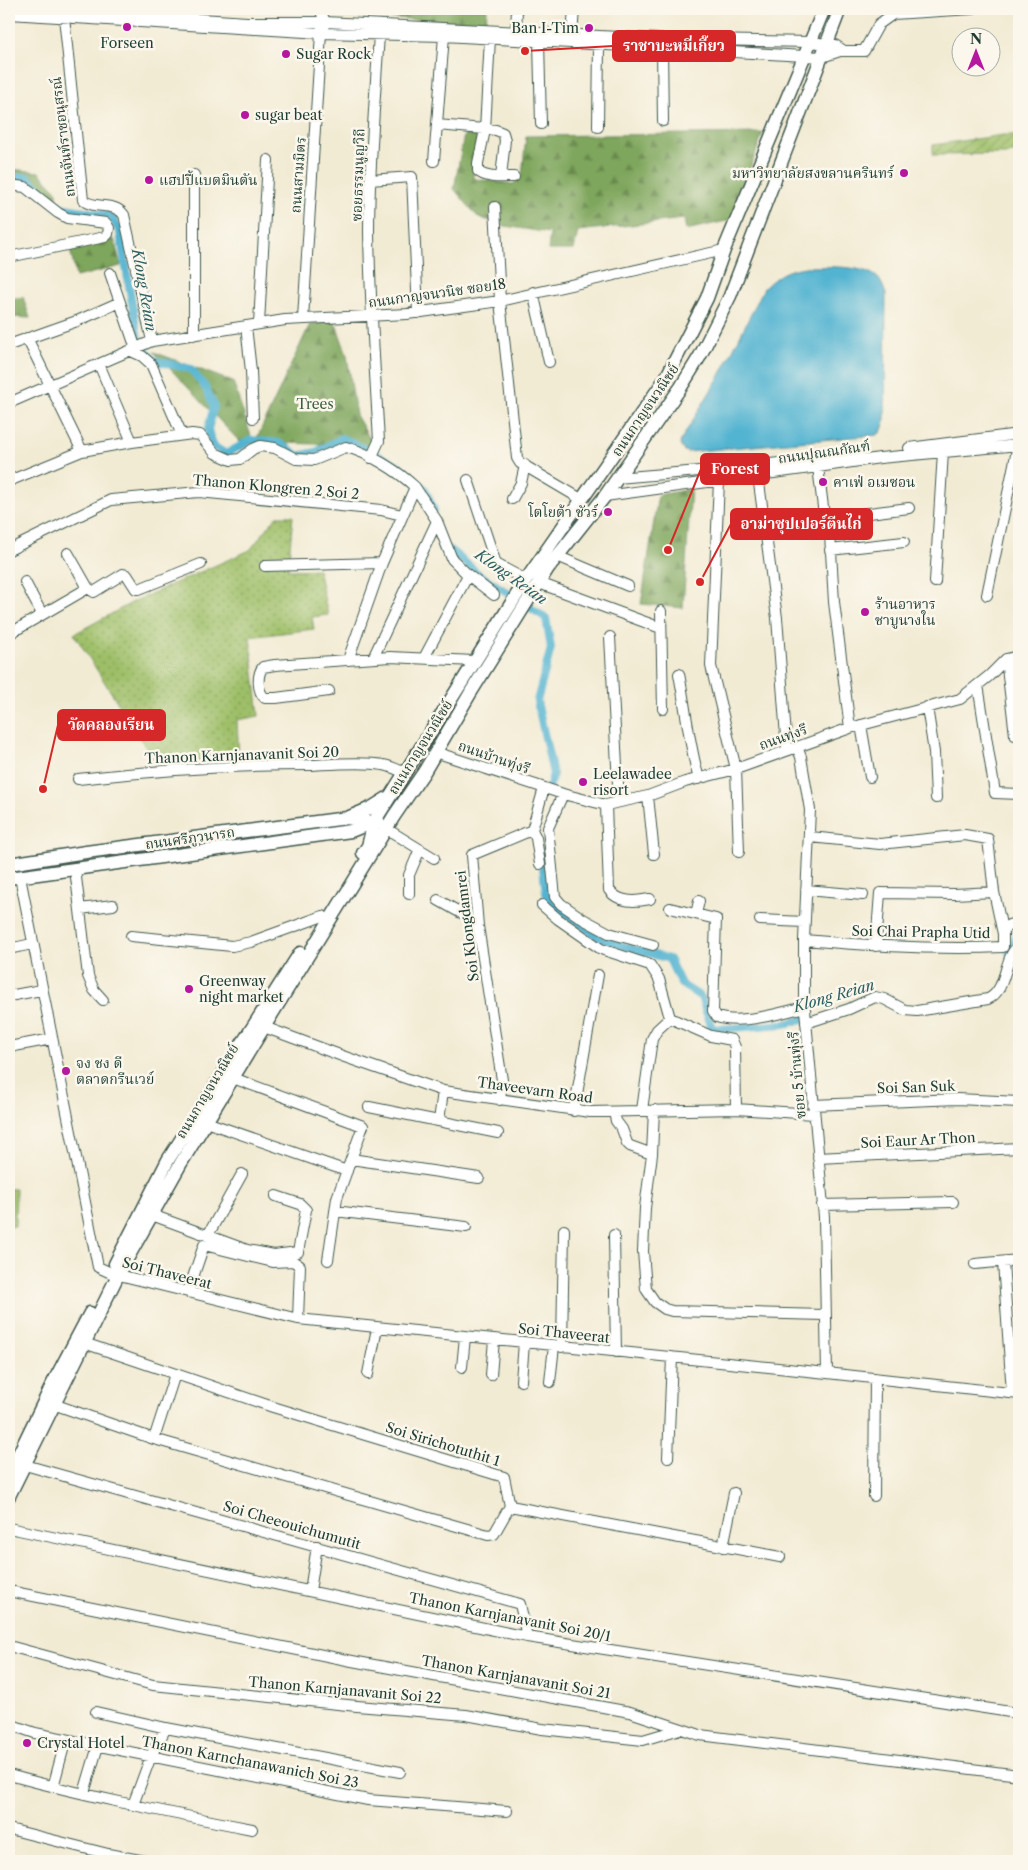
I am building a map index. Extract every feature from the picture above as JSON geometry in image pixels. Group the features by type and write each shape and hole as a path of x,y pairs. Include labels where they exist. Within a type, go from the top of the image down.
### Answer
{"main road":[{"name":"ถนนกาญจนวณิชย์","path":"9,1496 56,1405 168,1160 323,916 370,848 387,828 424,772 517,619 531,584 581,499 666,378 707,298 724,250 824,9"},
{"name":"ถนนกาญจนวณิชย์","path":"374,822 506,612 557,556 604,496 681,387 730,296 840,9"},
{"path":"602,469 617,478"},
{"path":"590,486 604,496"},
{"path":"346,818 371,808 391,795"},
{"name":"ถนนศรีภูวนารถ","path":"14,878 351,831 385,818 401,806"},
{"name":"ถนนศรีภูวนารถ","path":"9,864 346,818 374,822"},
{"path":"370,848 374,822"},
{"path":"351,831 360,834 370,848"},
{"name":"ถนนกาญจนวณิชย์","path":"9,1474 53,1383 115,1274 370,848"},
{"path":"105,850 107,864"}],"street":[{"path":"48,9 323,27 379,34 490,38 822,57 844,51 864,51 879,24 893,14 972,9"},
{"path":"320,9 323,27"},
{"path":"516,32 517,9"},
{"path":"572,35 574,9"},
{"path":"9,14 323,27 516,32 658,39 811,42 835,45 844,51"},
{"name":"ถนนจันท์ราชอนุสรณ์","path":"64,17 83,200 89,204 116,208 124,215 151,342"},
{"name":"ถนนสามมิตร","path":"303,319 323,27"},
{"name":"ซอยธรรมนูญวิถี","path":"371,457 379,441 369,232 370,180 379,34"},
{"path":"434,161 444,36"},
{"path":"490,38 485,130 478,171 482,174 514,177"},
{"path":"539,41 541,124"},
{"path":"598,127 599,44"},
{"path":"662,48 663,121"},
{"path":"437,125 499,131 505,134 501,177"},
{"path":"259,324 268,160"},
{"path":"194,175 194,335"},
{"path":"370,180 412,177 418,313"},
{"path":"9,184 25,187 67,218 106,223 109,230 105,237 9,257"},
{"path":"495,207 500,301 516,456 525,465 581,499"},
{"name":"ถนนกาญจนวนิช ซอย18","path":"9,403 151,342 259,324 303,319 372,317 418,313 500,301 724,250"},
{"path":"110,273 135,349 151,364 182,436"},
{"path":"533,292 549,362"},
{"path":"9,345 77,321 120,302"},
{"path":"246,326 251,371 253,418"},
{"path":"27,338 82,451"},
{"path":"99,364 132,442"},
{"name":"ถนนปุณณกัณฑ์","path":"604,496 719,481 757,470 1019,434"},
{"path":"9,481 82,451 182,436 200,435 215,453 231,460 240,459 256,447 266,446 285,451 296,459 306,460 321,459 345,447 371,457 405,477 415,487 437,522 450,556 468,575 494,595"},
{"path":"987,595 1019,445"},
{"name":"ถนนปุณณกัณฑ์","path":"617,478 818,468 880,458 1019,445"},
{"path":"935,582 942,452"},
{"path":"512,499 521,483 525,465"},
{"path":"818,468 824,515 829,518 909,508"},
{"name":"ซอย 5 บ้านทุ่งรี","path":"757,470 792,749 802,766 810,810 804,922 804,1007 822,1205 827,1373"},
{"path":"468,480 496,564 531,584 661,628"},
{"path":"719,481 711,666 736,768 739,852"},
{"path":"348,660 382,564 415,487"},
{"name":"Thanon Klongren 2 Soi 2","path":"9,550 111,500 199,492 381,510 402,515"},
{"path":"829,518 834,602 850,728"},
{"path":"373,658 437,522"},
{"path":"830,550 904,542"},
{"path":"68,553 88,588 94,592 124,574 136,589 140,589 201,564"},
{"path":"557,556 628,586"},
{"path":"265,566 382,564"},
{"path":"424,658 468,575"},
{"path":"25,582 42,614"},
{"path":"9,634 88,588"},
{"path":"661,612 663,709"},
{"path":"610,637 619,802"},
{"name":"ถนนทุ่งรี","path":"606,806 648,796 736,768 850,728 960,699 1006,659 1019,656"},
{"path":"329,691 265,698 260,693 259,674 263,668 275,665 373,658 424,658 474,661"},
{"path":"1006,659 1015,735"},
{"path":"679,674 687,729 699,779"},
{"path":"978,685 995,793 1019,794"},
{"path":"927,707 934,752 936,798"},
{"path":"861,725 870,777"},
{"name":"ถนนบ้านทุ่งรี","path":"436,752 544,788"},
{"name":"Thanon Karnjanavanit Soi 20","path":"78,779 228,766 376,764 405,773"},
{"path":"540,864 536,838 532,830 544,788 606,806 609,890 614,896 631,902 650,898"},
{"path":"559,793 548,828 555,897 561,904 583,919 606,942 653,944"},
{"path":"648,796 654,854"},
{"path":"374,822 387,828 434,858"},
{"name":"Soi Klongdamrei","path":"500,1100 502,1080 478,926 472,855 532,830"},
{"path":"810,838 880,844 966,835 988,839 994,892 1003,934"},
{"path":"409,894 409,875 420,849"},
{"path":"74,869 88,976 94,990 103,1000"},
{"path":"14,878 32,944 98,1267 115,1274"},
{"path":"806,890 863,895"},
{"path":"876,946 880,893 954,894 994,892"},
{"path":"438,900 462,913"},
{"path":"696,914 699,902"},
{"path":"80,909 113,904"},
{"path":"542,905 558,919 650,966 659,979 670,1018"},
{"path":"670,908 716,919 713,1011 716,1016 729,1019 763,1018 804,1007"},
{"path":"131,936 232,946 251,942 323,916"},
{"path":"760,920 804,922"},
{"name":"Soi Chai Prapha Utid","path":"804,940 876,946 935,948 1003,947 1003,930 1009,925 1019,922"},
{"path":"9,949 32,944"},
{"path":"806,1023 849,1009 875,997 910,1011 926,1011 992,997 999,987 1013,951 1019,946"},
{"path":"574,1111 598,975"},
{"path":"9,996 41,990"},
{"path":"670,1018 711,1036 732,1040 735,1047 736,1108"},
{"path":"642,1110 652,1039 657,1030 670,1018"},
{"name":"Thaveevarn Road","path":"264,1027 443,1091 500,1100 590,1112 736,1108 814,1109"},
{"path":"9,1047 52,1039"},
{"path":"233,1078 363,1126 337,1198 328,1260"},
{"path":"439,1121 443,1091"},
{"name":"Soi San Suk","path":"814,1109 957,1099 1019,1102"},
{"path":"369,1107 498,1133"},
{"path":"654,1110 643,1251 646,1289 655,1302 672,1311 825,1315"},
{"path":"614,1112 616,1121 622,1129 627,1143 630,1146 652,1154"},
{"path":"206,1122 346,1171"},
{"name":"Soi Eaur Ar Thon","path":"818,1158 1019,1148"},
{"path":"351,1159 479,1178"},
{"path":"208,1235 242,1174"},
{"path":"152,1215 247,1250 274,1255 298,1252 306,1210 300,1204 276,1196"},
{"path":"822,1205 952,1202"},
{"path":"335,1211 466,1227"},
{"path":"550,1382 558,1347 564,1230"},
{"path":"614,1235 616,1352"},
{"path":"188,1292 204,1245 273,1262 293,1260 300,1266 298,1320"},
{"path":"975,1264 1019,1260"},
{"path":"1003,1262 1016,1394"},
{"name":"Soi Thaveerat","path":"115,1274 298,1320 672,1357 1016,1394"},
{"path":"368,1374 377,1328"},
{"path":"462,1367 465,1337"},
{"path":"491,1375 494,1340"},
{"name":"Soi Sirichotuthit 1","path":"84,1343 272,1406 504,1477 510,1506"},
{"path":"521,1381 524,1343"},
{"path":"668,1458 672,1357"},
{"path":"154,1439 175,1374"},
{"path":"874,1378 874,1496"},
{"path":"56,1405 154,1439 488,1535 494,1534 510,1506 780,1557"},
{"name":"Soi Cheeouichumutit","path":"25,1465 520,1604 527,1637"},
{"path":"723,1547 734,1493"},
{"name":"Thanon Karnjanavanit Soi 20/1","path":"9,1528 527,1637 1010,1712"},
{"path":"310,1591 317,1546"},
{"name":"Thanon Karnjanavanit Soi 21","path":"9,1590 352,1661 630,1712 700,1735 1019,1775"},
{"name":"Thanon Karnjanavanit Soi 22","path":"9,1646 153,1685 466,1715 542,1728 643,1740 680,1729"},
{"path":"96,1712 166,1728 400,1772"},
{"name":"Thanon Karnchanawanich Soi 23","path":"9,1724 35,1733 368,1800 507,1811"},
{"path":"133,1805 150,1756 166,1728"},
{"path":"54,1787 66,1739"},
{"path":"84,1793 98,1746"},
{"path":"9,1774 54,1787 133,1805 252,1829"},
{"path":"9,1829 108,1854 145,1861"}],"green space":[{"path":"329,9 487,9 486,24 330,14"},
{"path":"763,133 731,220 686,230 684,219 578,231 574,250 548,250 550,233 505,226 478,217 454,189 464,135 477,135 473,177 513,184 522,176 526,136"},
{"path":"1003,135 1019,135 1019,153 933,155 933,145"},
{"path":"9,169 39,172 57,192 57,209 26,182 9,181"},
{"path":"114,239 121,266 76,277 70,249"},
{"path":"23,297 30,318 9,317 9,299"},
{"name":"Trees","path":"335,321 347,355 356,415 374,446 255,442 310,324"},
{"path":"154,352 233,382 251,436 240,442"},
{"path":"691,489 683,608 641,604 658,495"},
{"path":"277,516 293,516 288,570 318,569 328,615 312,617 314,629 250,637 259,716 237,720 239,760 156,763 74,634 135,601 250,550"},
{"path":"9,1189 16,1189 15,1226 9,1226"}],"water":[{"path":"805,267 855,269 873,274 882,284 886,294 885,422 881,432 877,435 687,452 683,450 680,445 681,440 722,372 764,288 783,273"}],"waterway":[{"name":"Klong Reian","path":"9,177 27,177 60,207 111,216 120,232 138,339 153,360 191,369 205,387 214,406 208,429 212,445 226,454 251,440 279,443 299,456 316,452 342,438 398,465 425,489 434,510"},
{"name":"Klong Reian","path":"449,549 479,574 546,618 551,648 537,701 553,774 548,792"},
{"name":"Klong Reian","path":"542,859 546,893 551,903 598,937 669,959 681,984 701,997 712,1028 785,1024 810,1017"},
{"name":"Klong Reian","path":"1009,953 1016,938 1019,938"}],"place":[{"name":"Forseen","path":"127,27"},
{"name":"Ban I-Tim","path":"589,28"},
{"name":"ราชาบะหมี่เกี๊ยว","path":"525,51"},
{"name":"Sugar Rock","path":"286,54"},
{"name":"sugar beat","path":"245,115"},
{"name":"มหาวิทยาลัยสงขลานครินทร์","path":"904,173"},
{"name":"แฮปปี้แบตมินตัน","path":"149,180"},
{"name":"คาเฟ่ อเมซอน","path":"823,482"},
{"name":"โตโยต้า ชัวร์","path":"608,512"},
{"name":"Forest","path":"668,550"},
{"name":"อาม่าซุปเปอร์ตีนไก่","path":"700,582"},
{"name":"ร้านอาหาร ชาบูนางใน","path":"865,612"},
{"name":"Leelawadee risort","path":"583,782"},
{"name":"วัดคลองเรียน","path":"43,789"},
{"name":"Greenway night market","path":"189,989"},
{"name":"จง ชง ดี ตลาดกรีนเวย์","path":"66,1071"},
{"name":"Crystal Hotel","path":"27,1743"}]}
